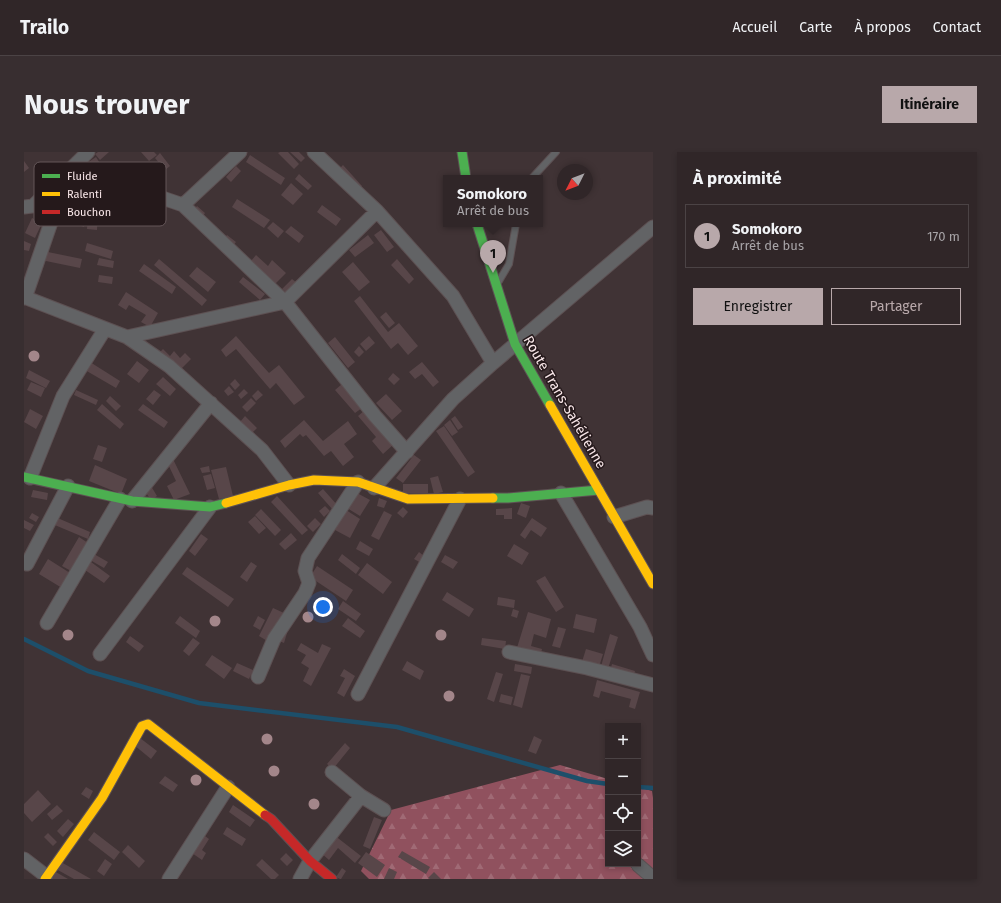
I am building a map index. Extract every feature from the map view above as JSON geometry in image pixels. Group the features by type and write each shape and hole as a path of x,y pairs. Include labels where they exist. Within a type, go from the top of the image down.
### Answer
{"main road":[{"path":"462,152 466,175"},
{"name":"Route Trans-Sahélienne","path":"478,227 515,344 653,584"},
{"path":"27,478 126,500 210,507 247,498 289,485 314,480 358,482 408,500 508,498 599,490"},
{"path":"46,878 102,798 142,726 148,724 270,819 310,861 332,879"}],"street":[{"path":"77,162 88,152"},
{"path":"183,205 240,152"},
{"path":"314,152 377,211 453,296 493,362"},
{"path":"166,199 183,205 285,302 375,416 407,452"},
{"path":"127,337 285,302 377,211"},
{"path":"50,226 25,298 127,337 169,366 262,450 289,485"},
{"path":"374,488 453,399 493,362 653,227"},
{"path":"27,478 63,396 105,329"},
{"path":"48,623 126,500 211,403"},
{"path":"258,677 274,639 305,593 309,583 305,570 308,558 358,482"},
{"path":"27,564 68,486"},
{"path":"561,493 640,627 653,655"},
{"path":"358,694 460,499"},
{"path":"100,654 210,507"},
{"path":"614,517 646,507 653,508"},
{"path":"509,652 587,668 653,686"},
{"path":"332,772 361,796 384,810"},
{"path":"169,879 228,786"},
{"path":"300,879 310,861 361,796"},
{"path":"24,859 46,878"},
{"path":"640,867 653,878"}],"lane":[{"path":"535,175 556,152"},
{"path":"496,287 509,264 515,227"}],"green space":[{"path":"560,765 605,778 605,867 641,867 641,788 652,791 653,879 369,879 361,871 391,810"}],"building":[{"path":"98,152 109,152 100,160 95,154"},
{"path":"141,152 154,152 157,155 149,161"},
{"path":"288,152 299,164 294,169 278,153"},
{"path":"290,152 299,152 305,158 301,162"},
{"path":"160,153 170,166 166,169 166,162 158,162 155,158"},
{"path":"250,155 285,178 281,185 246,162"},
{"path":"96,157 99,162 88,162"},
{"path":"24,161 29,168 24,172"},
{"path":"343,165 362,186 357,191 337,171"},
{"path":"236,166 241,171 231,182 226,177"},
{"path":"299,174 312,186 308,190 295,179"},
{"path":"291,183 303,194 293,205 281,195"},
{"path":"237,199 270,220 264,228 232,207"},
{"path":"322,205 341,219 336,226 317,212"},
{"path":"197,206 205,213 201,219 192,212"},
{"path":"32,218 34,219 34,226 41,226 35,238 25,233"},
{"path":"273,222 284,231 278,238 267,228"},
{"path":"87,226 97,226 97,230 87,229"},
{"path":"291,226 304,236 299,243 285,232"},
{"path":"381,230 394,247 387,252 374,235"},
{"path":"227,235 236,242 232,247 223,240"},
{"path":"368,235 374,243 355,257 349,250"},
{"path":"24,241 31,244 29,251 24,250"},
{"path":"87,243 113,251 111,259 85,251"},
{"path":"43,251 82,259 80,268 41,260"},
{"path":"256,255 268,266 272,260 286,273 275,284 251,261"},
{"path":"99,258 114,261 113,268 97,265"},
{"path":"159,259 207,300 202,306 154,265"},
{"path":"397,259 414,279 409,284 391,265"},
{"path":"353,262 370,282 359,291 342,272"},
{"path":"144,264 176,287 172,294 139,271"},
{"path":"197,267 216,282 208,292 189,276"},
{"path":"99,275 113,277 112,284 98,282"},
{"path":"243,277 265,294 260,300 239,282"},
{"path":"292,279 297,283 288,294 282,289"},
{"path":"126,292 158,313 150,327 141,322 146,315 129,305 126,310 118,305"},
{"path":"360,296 388,332 399,323 418,346 408,355 398,343 391,349 354,301"},
{"path":"386,312 395,323 389,328 380,317"},
{"path":"236,336 269,373 279,365 305,397 294,405 276,383 270,389 236,349 226,357 221,350"},
{"path":"369,336 375,343 366,351 360,344"},
{"path":"335,337 355,362 348,368 328,343"},
{"path":"359,346 364,352 359,357 354,352"},
{"path":"163,349 170,356 174,351 180,358 185,353 191,359 179,371 158,354"},
{"path":"137,361 149,370 139,383 127,374"},
{"path":"90,362 120,381 116,388 85,370"},
{"path":"422,362 439,382 433,387 422,374 415,379 409,372"},
{"path":"29,370 50,381 46,388 26,378"},
{"path":"393,373 400,379 394,385 388,379"},
{"path":"163,377 176,389 170,396 156,384"},
{"path":"235,379 240,385 235,390 230,384"},
{"path":"31,382 45,388 41,397 27,390"},
{"path":"342,384 362,408 355,413 335,390"},
{"path":"229,386 234,392 228,396 224,391"},
{"path":"244,389 248,393 241,399 238,395"},
{"path":"76,390 98,400 96,405 74,395"},
{"path":"154,390 161,395 153,405 146,399"},
{"path":"258,390 263,395 256,401 252,396"},
{"path":"386,394 402,411 392,420 376,403"},
{"path":"110,396 121,406 116,411 106,401"},
{"path":"251,398 256,403 247,412 242,407"},
{"path":"102,404 124,424 120,429 97,410"},
{"path":"143,404 168,422 164,428 138,410"},
{"path":"30,409 43,416 36,429 24,422"},
{"path":"365,410 394,444 383,454 372,441 376,437 358,416"},
{"path":"245,416 257,428 252,433 240,422"},
{"path":"455,416 463,427 458,430 451,419"},
{"path":"304,420 323,441 348,421 357,434 344,444 354,457 343,466 331,451 324,456 306,435 303,437 300,434 285,448 280,441"},
{"path":"450,420 458,432 452,436 444,425"},
{"path":"444,426 475,472 468,477 436,431"},
{"path":"98,445 107,448 102,462 93,459"},
{"path":"414,455 421,460 403,483 396,478"},
{"path":"173,459 190,494 174,500 167,486 176,481 167,462"},
{"path":"95,465 127,479 121,494 89,481"},
{"path":"209,466 210,472 202,473 200,468"},
{"path":"226,467 233,496 219,499 211,470"},
{"path":"211,474 215,488 207,490 203,476"},
{"path":"438,476 443,492 434,494 430,478"},
{"path":"403,484 428,484 428,493 403,493"},
{"path":"151,486 157,496 151,500 144,490"},
{"path":"323,489 338,506 333,510 318,493"},
{"path":"33,490 48,493 47,500 31,497"},
{"path":"357,493 370,500 360,516 347,508"},
{"path":"277,496 308,530 302,535 271,502"},
{"path":"379,498 387,501 384,508 377,506"},
{"path":"521,503 530,506 526,518 517,514"},
{"path":"325,506 330,511 324,517 319,511"},
{"path":"403,507 408,512 403,518 397,513"},
{"path":"512,508 512,519 504,519 504,515 496,515 496,509"},
{"path":"261,509 281,530 275,536 255,515"},
{"path":"346,510 360,519 350,538 335,530"},
{"path":"384,511 392,515 379,540 371,536"},
{"path":"32,513 39,517 36,522 29,518"},
{"path":"53,516 90,532 88,539 50,523"},
{"path":"255,516 266,528 259,534 248,522"},
{"path":"315,518 321,524 313,532 307,526"},
{"path":"532,518 547,528 541,537 531,530 525,539 520,535"},
{"path":"24,520 34,525 30,531 24,528"},
{"path":"291,533 297,540 285,550 279,544"},
{"path":"201,534 208,539 195,556 189,551"},
{"path":"79,537 88,543 71,571 62,566"},
{"path":"360,541 373,549 369,556 356,549"},
{"path":"514,544 529,553 522,565 507,556"},
{"path":"419,552 425,557 421,563 414,559"},
{"path":"94,554 108,562 104,568 90,560"},
{"path":"342,554 360,568 356,574 338,560"},
{"path":"445,555 458,562 453,569 441,562"},
{"path":"48,559 70,573 62,588 39,574"},
{"path":"91,562 110,576 104,583 85,570"},
{"path":"251,562 257,566 247,582 240,577"},
{"path":"367,563 392,582 383,594 358,575"},
{"path":"317,566 353,590 346,601 310,577"},
{"path":"187,567 234,599 228,607 182,574"},
{"path":"545,576 564,607 556,612 536,581"},
{"path":"447,592 474,609 469,617 442,600"},
{"path":"498,597 515,600 514,608 497,605"},
{"path":"343,601 361,614 356,621 338,609"},
{"path":"273,608 284,613 269,642 259,636"},
{"path":"513,609 519,611 517,618 511,616"},
{"path":"528,612 551,619 546,638 534,634 531,646 542,649 540,657 516,651"},
{"path":"576,614 597,619 594,633 573,628"},
{"path":"180,616 200,631 196,638 175,623"},
{"path":"258,616 265,620 260,630 253,626"},
{"path":"348,618 365,631 360,638 342,626"},
{"path":"558,627 566,629 560,648 552,646"},
{"path":"280,630 287,633 284,643 277,640"},
{"path":"610,634 618,637 607,672 600,670"},
{"path":"130,636 144,646 139,652 126,642"},
{"path":"193,638 200,643 189,656 183,651"},
{"path":"482,638 506,641 505,649 481,645"},
{"path":"301,643 318,653 322,644 331,648 311,686 303,681 309,668 301,663 306,655 297,650"},
{"path":"586,649 603,654 598,670 581,665"},
{"path":"212,655 232,668 224,679 205,665"},
{"path":"407,661 424,671 420,680 402,670"},
{"path":"237,663 253,670 249,679 233,671"},
{"path":"515,664 532,667 531,674 514,671"},
{"path":"612,664 635,671 633,678 610,671"},
{"path":"344,669 355,676 344,697 337,693 345,678 340,676"},
{"path":"496,672 503,674 494,702 487,699"},
{"path":"521,674 530,676 522,708 513,705"},
{"path":"597,680 640,692 635,709 629,707 631,699 601,691 599,698 593,696"},
{"path":"501,694 513,697 511,705 499,702"},
{"path":"534,736 542,740 536,754 528,751"},
{"path":"140,738 157,751 151,759 134,745"},
{"path":"345,743 350,748 333,769 327,764"},
{"path":"165,776 178,785 173,792 159,783"},
{"path":"86,787 93,791 89,799 81,794"},
{"path":"38,790 51,804 32,822 24,813 24,804"},
{"path":"57,805 63,811 52,820 47,814"},
{"path":"233,805 255,820 250,827 229,812"},
{"path":"374,817 382,820 370,849 363,846"},
{"path":"68,819 74,824 63,837 57,831"},
{"path":"227,827 246,839 242,846 223,834"},
{"path":"94,832 120,852 114,860 88,840"},
{"path":"48,833 57,842 53,846 44,837"},
{"path":"201,833 209,839 202,850 206,853 202,860 189,851"},
{"path":"334,835 361,856 355,863 338,848 329,860 320,852"},
{"path":"128,845 145,861 139,868 122,852"},
{"path":"402,851 430,867 426,874 398,857"},
{"path":"366,852 385,865 377,877 358,863"},
{"path":"286,853 293,860 287,866 280,859"},
{"path":"105,859 112,864 104,876 97,871"},
{"path":"262,859 279,875 275,879 271,879 256,865"},
{"path":"61,862 91,879 74,879 56,869"},
{"path":"342,868 346,871 340,879 336,877"},
{"path":"389,868 397,872 394,879 384,879"},
{"path":"54,871 68,879 53,879"},
{"path":"434,872 441,879 428,878"}],"waterway":[{"path":"24,639 88,671 199,703 397,727 587,781 605,784"},
{"path":"641,787 653,788"}],"traffic: fast":[{"path":"462,152 466,175"},
{"path":"478,227 515,344 550,405"},
{"path":"24,477 132,501 210,507 226,503"},
{"path":"493,498 599,490"}],"traffic: slow":[{"path":"550,405 653,584"},
{"path":"226,503 289,485 314,480 358,482 408,499 493,498"},
{"path":"45,879 102,798 142,726 148,724 265,815"}],"traffic: jam":[{"path":"265,815 271,819 310,861 332,879"}],"place":[{"name":"Somokoro","path":"493,273"}]}
